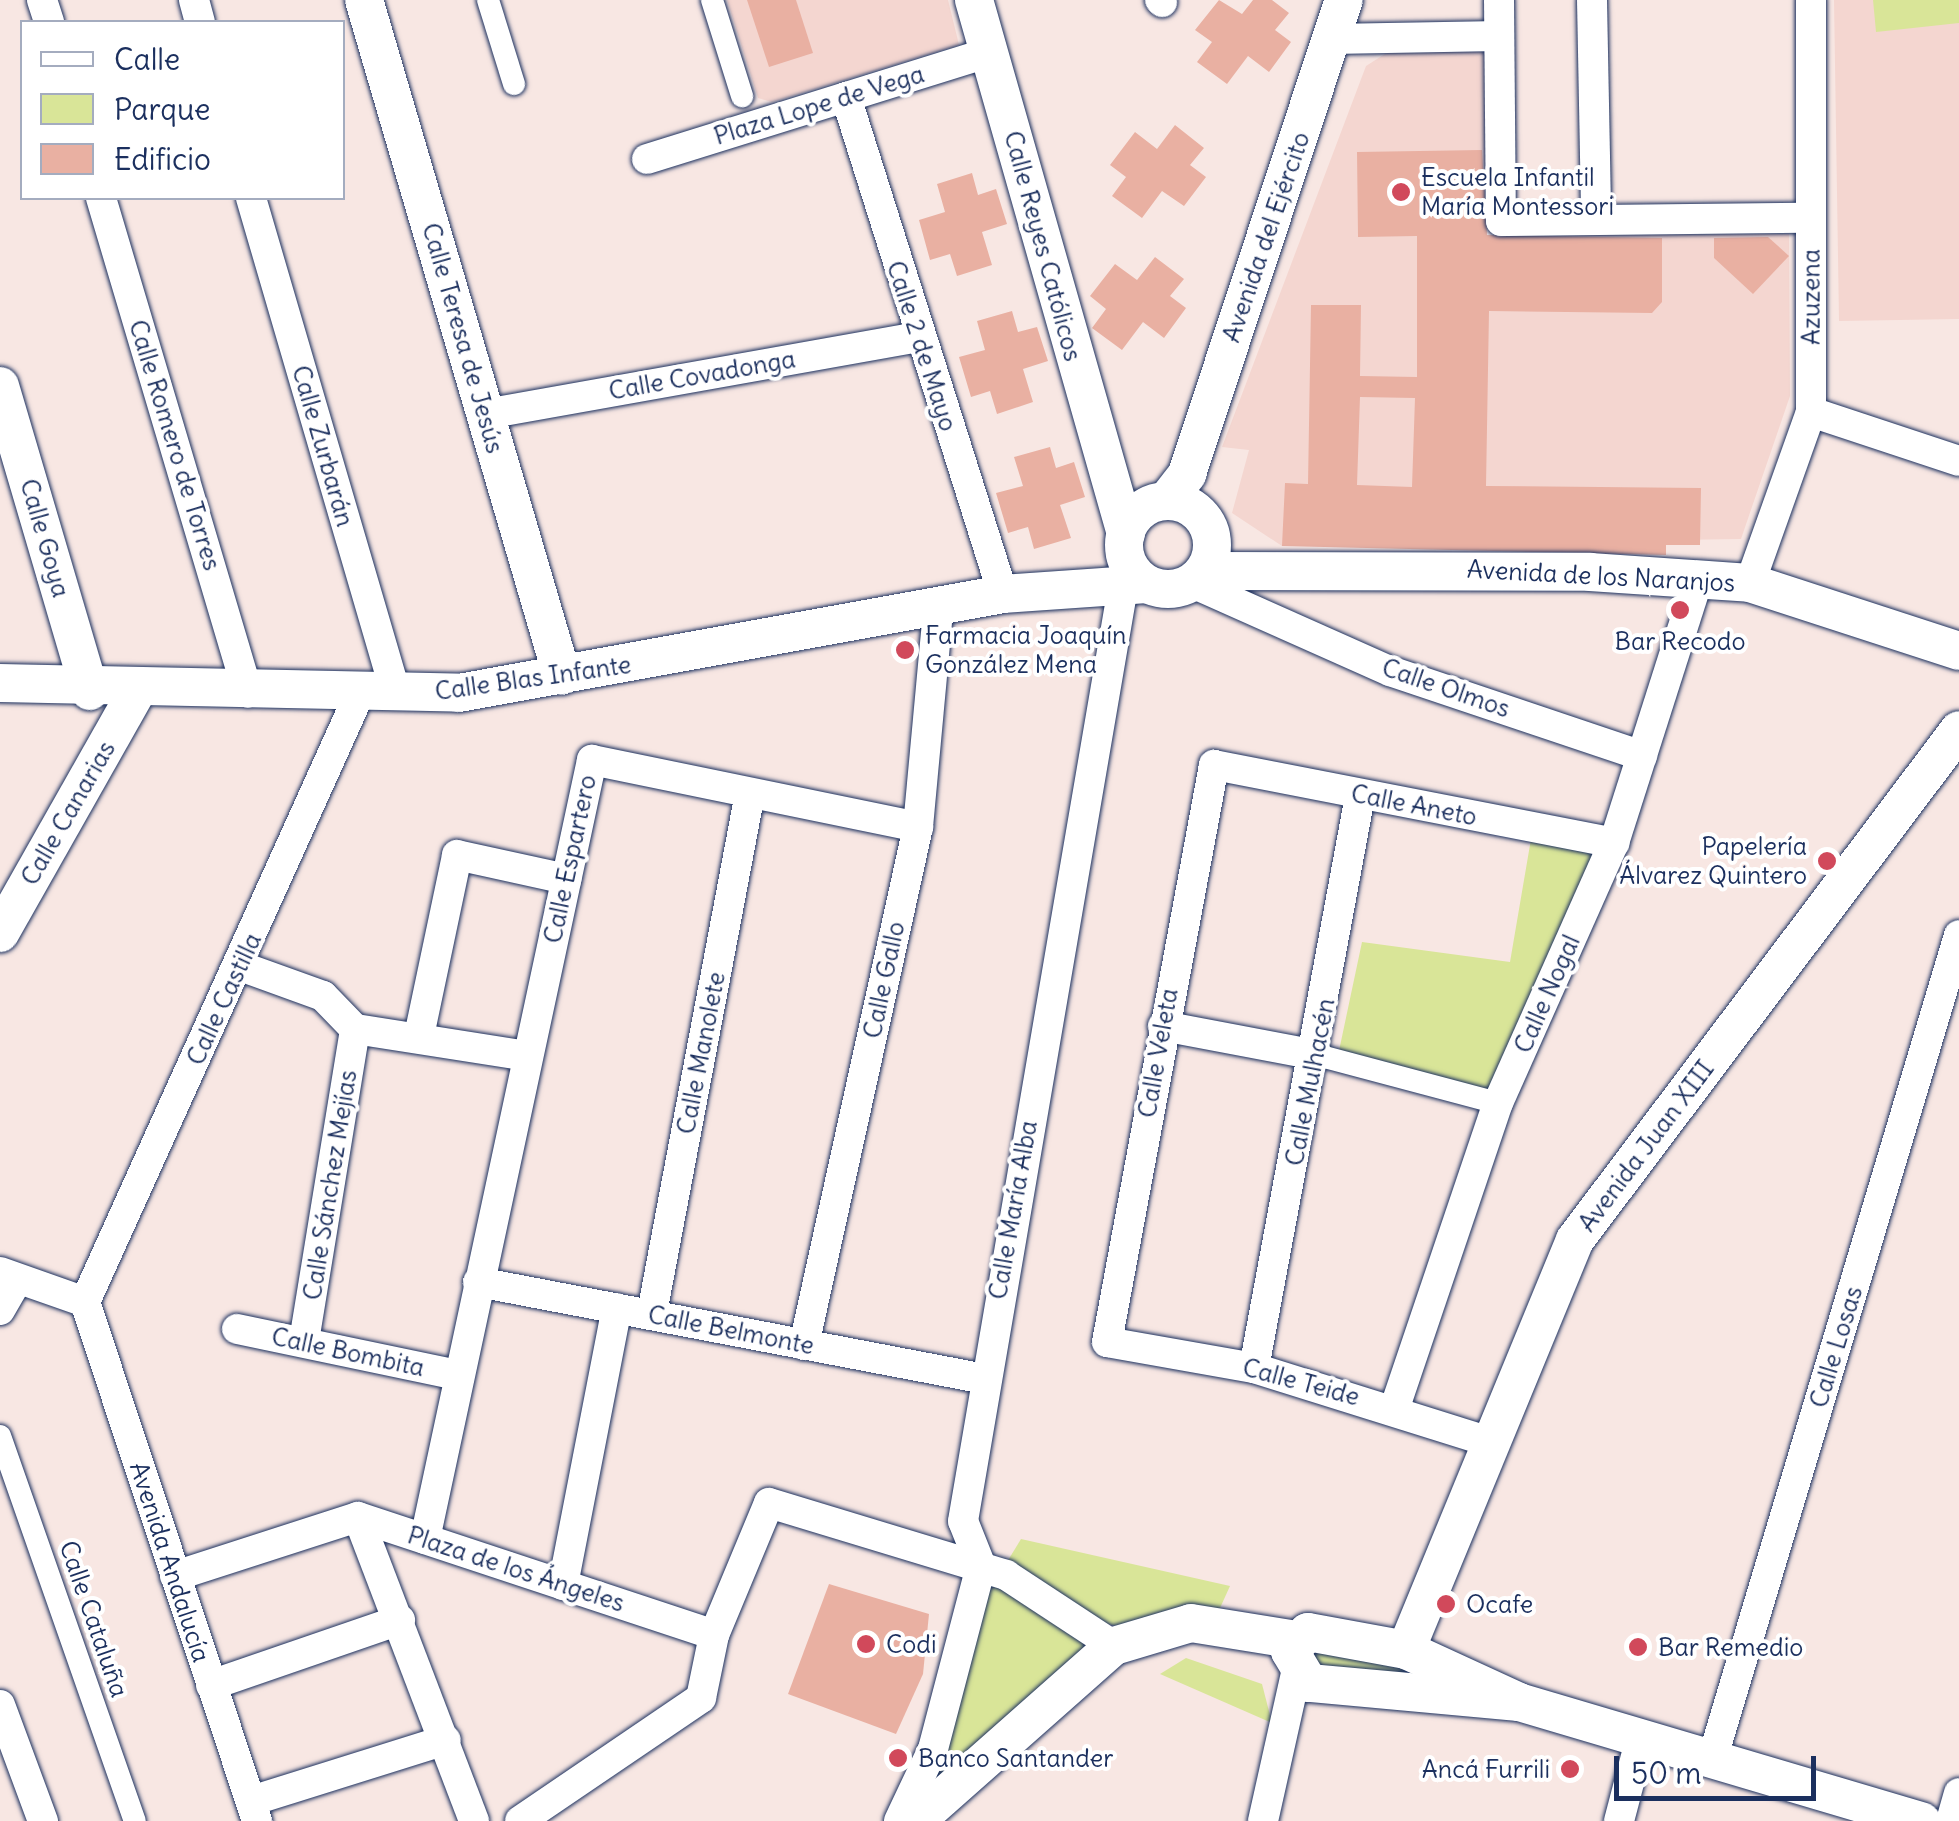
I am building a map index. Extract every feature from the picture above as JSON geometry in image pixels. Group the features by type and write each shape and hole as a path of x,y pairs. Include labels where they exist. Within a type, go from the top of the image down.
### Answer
{"street":[{"name":"Calle Teresa de Jesús","path":"364,0 562,676"},
{"path":"488,0 514,84"},
{"path":"712,0 742,96"},
{"name":"Calle Reyes Católicos","path":"974,0 1109,493 1163,542"},
{"name":"Avenida del Ejército","path":"1163,542 1344,0"},
{"path":"1498,0 1502,221 1596,217 1811,218"},
{"path":"1592,0 1596,217"},
{"name":"Azuzena","path":"1750,583 1810,412 1811,0"},
{"path":"1332,40 1499,36"},
{"name":"Plaza Lope de Vega","path":"648,159 990,52"},
{"name":"Calle 2 de Mayo","path":"846,97 918,337 1003,594"},
{"name":"Calle Romero de Torres","path":"102,200 248,693"},
{"name":"Calle Zurbarán","path":"252,200 377,695"},
{"name":"Calle Covadonga","path":"486,414 918,337"},
{"name":"Calle Goya","path":"0,386 90,691"},
{"path":"1810,412 1959,460"},
{"name":"Avenida de los Naranjos","path":"1163,542 1292,565 1750,583 1959,652"},
{"name":"Calle Blas Infante","path":"0,683 136,693 377,695 562,676 938,612 1003,594 1060,588 1163,542"},
{"name":"Calle Olmos","path":"1163,542 1255,607 1390,671 1642,756"},
{"name":"Calle María Alba","path":"982,1566 962,1522 985,1379 1163,542"},
{"path":"1255,607 1292,565"},
{"name":"Calle Nogal","path":"1394,1407 1498,1103 1614,842 1698,580"},
{"name":"Calle Gallo","path":"804,1344 918,827 938,612"},
{"name":"Calle Canarias","path":"0,933 136,693"},
{"name":"Calle Castilla","path":"85,1302 240,966 377,695"},
{"name":"Avenida Juan XIII","path":"1425,1665 1422,1612 1575,1240 1959,730"},
{"name":"Calle Espartero","path":"425,1540 592,760 918,827"},
{"name":"Calle Aneto","path":"1214,765 1614,842"},
{"name":"Calle Veleta","path":"1107,1342 1162,1026 1214,765"},
{"name":"Calle Manolete","path":"652,1313 750,793"},
{"name":"Calle Mulhacén","path":"1254,1368 1317,1056 1360,796"},
{"path":"419,1036 457,855 566,880"},
{"name":"Calle Losas","path":"1712,1760 1959,935"},
{"path":"240,966 323,996 356,1029 527,1056"},
{"path":"1162,1026 1317,1056 1498,1103"},
{"name":"Calle Sánchez Mejías","path":"304,1341 356,1029"},
{"path":"0,1310 8,1276 85,1302"},
{"name":"Calle Belmonte","path":"478,1282 985,1379"},
{"name":"Avenida Andalucía","path":"85,1302 254,1811"},
{"path":"563,1585 617,1308"},
{"name":"Calle Bombita","path":"237,1329 458,1375"},
{"name":"Calle Teide","path":"1107,1342 1254,1368 1394,1407 1490,1442"},
{"name":"Calle Cataluña","path":"0,1436 135,1821"},
{"path":"520,1821 701,1698 714,1634 768,1503 982,1566 1114,1646"},
{"path":"175,1576 358,1516"},
{"name":"Plaza de los Ángeles","path":"358,1516 714,1634"},
{"name":"Plaza de los Ángeles","path":"358,1516 474,1821"},
{"path":"899,1821 933,1748 982,1566"},
{"path":"1368,1640 1422,1612"},
{"path":"211,1684 400,1620"},
{"path":"1037,1719 1047,1700 1114,1646 1190,1623 1294,1659 1326,1686 1425,1665"},
{"path":"1263,1821 1294,1659 1308,1632 1368,1640 1519,1702 1640,1741 1922,1821"},
{"path":"936,1815 1037,1719 1158,1649 1200,1646 1294,1659"},
{"path":"0,1705 43,1821"},
{"path":"254,1811 446,1740"},
{"path":"1618,1821 1640,1741"},
{"path":"1951,1821 1959,1793"}],"shaded area":[{"path":"727,0 948,0 959,45 772,102 758,98"},
{"path":"1834,0 1959,0 1959,319 1839,321"},
{"path":"1485,50 1487,235 1789,234 1790,396 1741,539 1282,546 1232,513 1249,450 1222,447 1366,66 1388,52"}],"green space":[{"path":"1873,0 1959,0 1959,23 1876,32"},
{"path":"1531,839 1602,843 1492,1100 1336,1065 1362,942 1510,962"},
{"path":"1021,1539 1230,1586 1220,1608 1127,1628 1078,1618 1002,1570"},
{"path":"985,1574 1096,1646 913,1809"},
{"path":"1308,1651 1410,1664 1404,1680 1306,1666"},
{"path":"1186,1658 1262,1684 1272,1723 1160,1674"}],"building":[{"path":"747,0 796,0 813,53 769,67"},
{"path":"1219,0 1242,14 1253,0 1272,0 1289,13 1275,30 1291,42 1269,72 1248,56 1227,84 1197,62 1212,42 1195,30"},
{"path":"1175,125 1204,148 1190,165 1206,177 1184,206 1162,191 1142,218 1112,196 1126,177 1110,165 1135,132 1157,149"},
{"path":"1482,150 1487,235 1662,238 1662,302 1652,313 1489,311 1486,486 1701,488 1700,545 1666,545 1666,555 1282,546 1285,483 1308,484 1311,305 1361,305 1360,376 1417,377 1417,236 1358,237 1357,152","holes":["1360,397 1415,398 1412,487 1357,485"]},
{"path":"972,173 978,195 996,189 1007,224 982,232 992,265 957,276 950,254 930,260 919,220 945,212 937,184"},
{"path":"1768,237 1789,256 1753,294 1714,258 1714,238"},
{"path":"1155,257 1184,279 1170,296 1186,308 1164,338 1143,322 1122,350 1092,328 1106,309 1090,296 1115,264 1137,280"},
{"path":"1012,311 1018,332 1037,327 1048,361 1023,369 1033,402 997,414 990,391 971,397 959,357 985,350 977,321"},
{"path":"1050,447 1056,468 1074,462 1085,497 1060,505 1071,538 1034,549 1028,527 1008,533 996,493 1023,486 1014,457"},
{"name":"Codi","path":"829,1584 929,1614 923,1674 896,1734 788,1694"}],"place":[{"name":"Escuela Infantil María Montessori","path":"1401,192"},
{"name":"Bar Recodo","path":"1680,610"},
{"name":"Farmacia Joaquín González Mena","path":"905,650"},
{"name":"Papelería Álvarez Quintero","path":"1827,861"},
{"name":"Ocafe","path":"1446,1604"},
{"name":"Codi","path":"866,1644"},
{"name":"Bar Remedio","path":"1638,1647"},
{"name":"Banco Santander","path":"898,1758"},
{"name":"Ancá Furrili","path":"1570,1769"}]}
